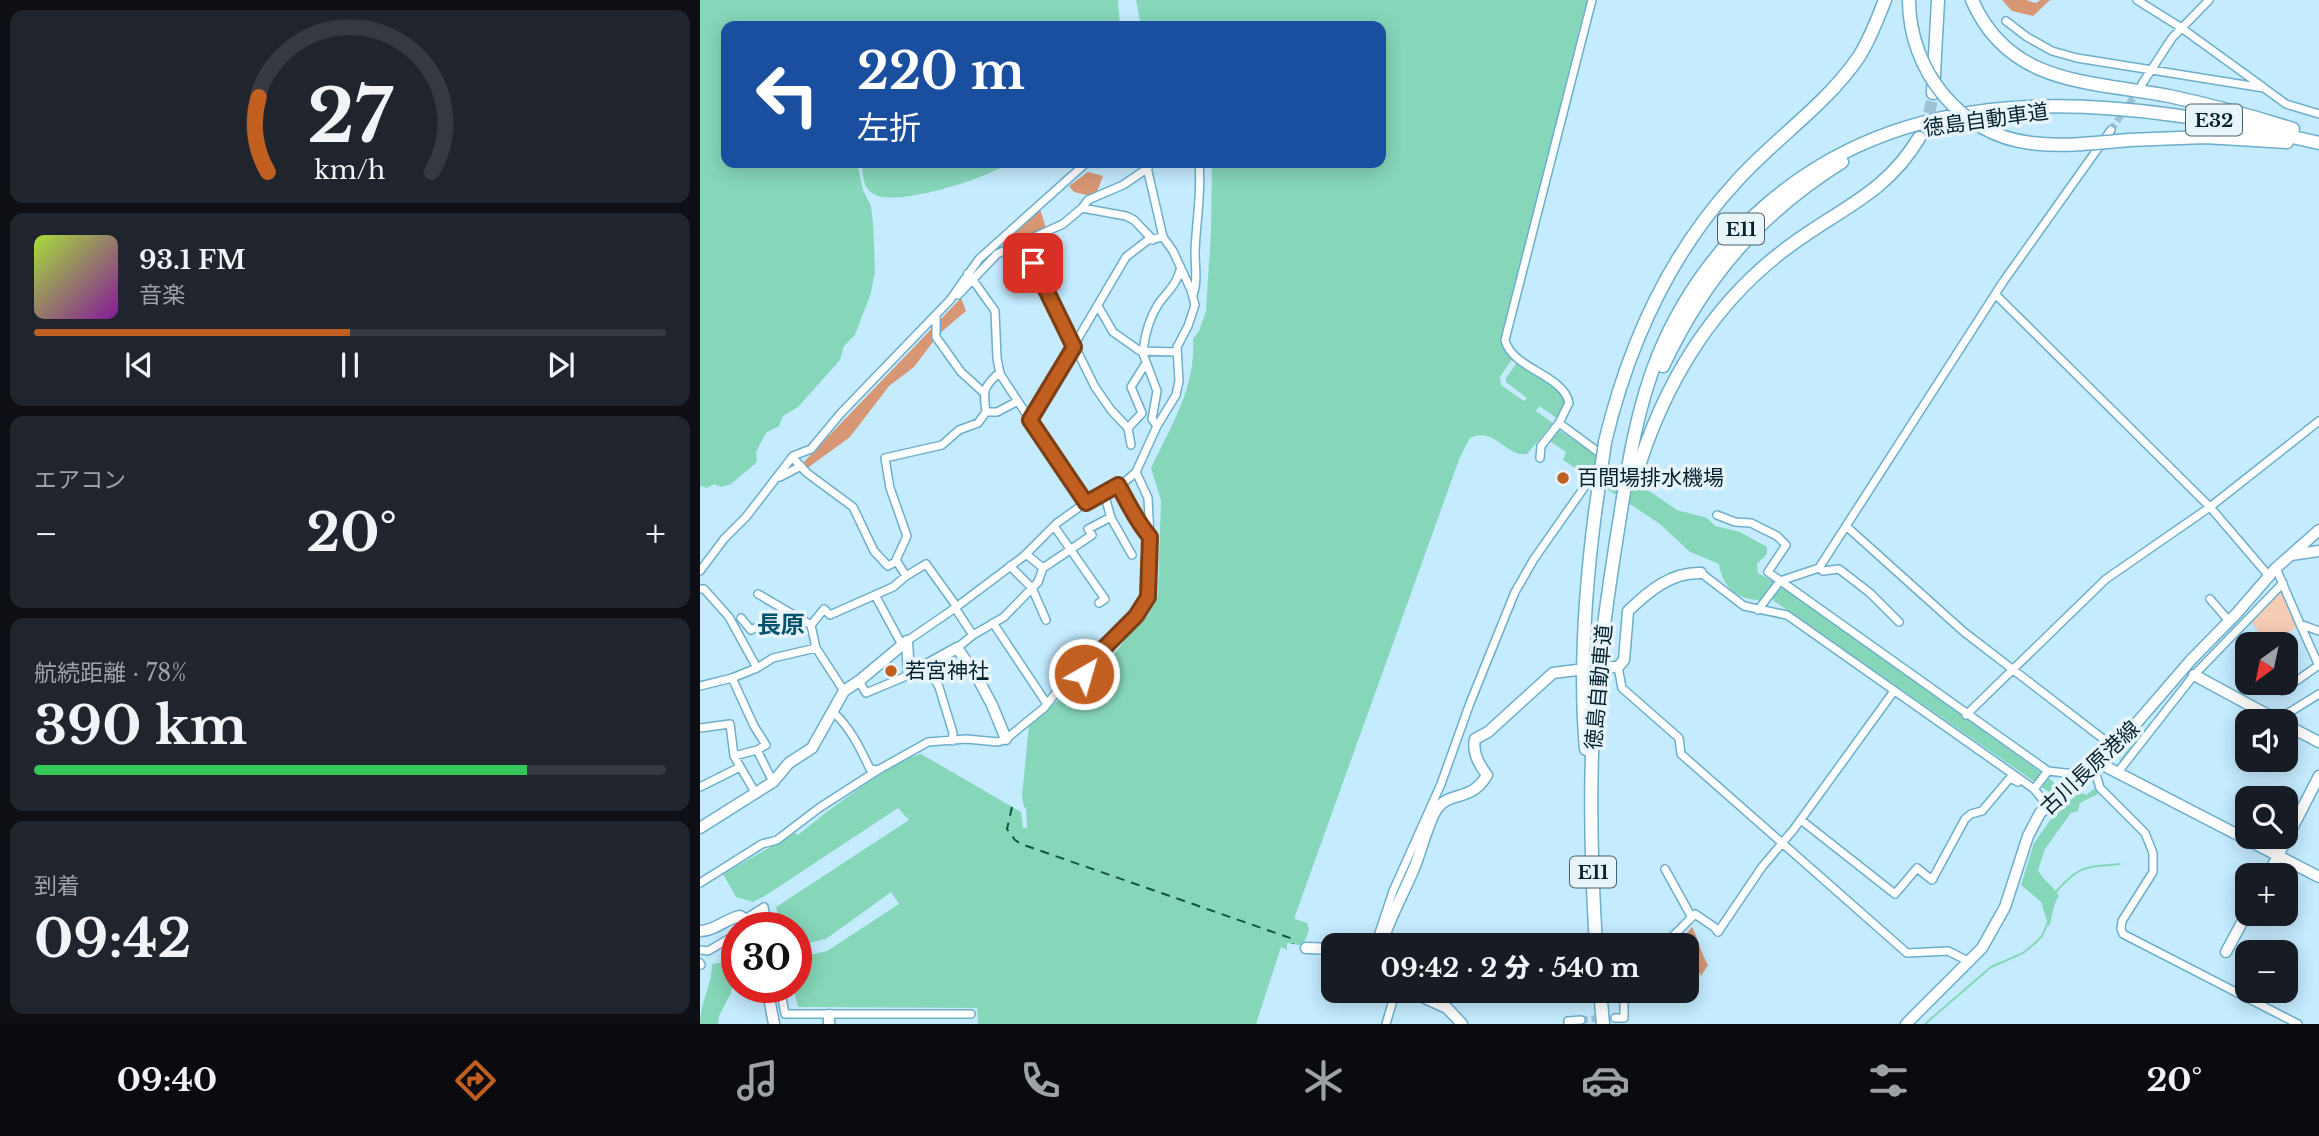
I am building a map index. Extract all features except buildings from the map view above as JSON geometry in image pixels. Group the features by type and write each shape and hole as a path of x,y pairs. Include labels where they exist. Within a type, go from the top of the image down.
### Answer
{"highway":[{"path":"1591,799 1583,711 1586,607 1605,442 1634,346 1658,293 1702,223 1735,182 1824,98 1850,68 1868,41 1885,0"},
{"path":"1909,0 1911,29 1929,77 1949,102 1979,125 2004,136 2029,143 2085,144 2205,137 2319,142"},
{"path":"1933,93 1938,0"},
{"path":"1972,0 2002,44 2040,69 2063,78 2210,105 2262,119 2319,142"},
{"name":"徳島自動車道","path":"1596,933 1592,753 1602,643 1636,432 1651,376 1671,326 1703,274 1738,232 1786,188 1825,163 1886,133 1979,110 2025,106 2160,113 2229,122 2319,142"},
{"path":"1619,529 1640,460 1658,414 1683,364 1725,304 1780,252 1882,184 1899,167 1919,138"},
{"path":"1601,1003 1603,1024"}],"main road":[{"name":"古川長原港線","path":"1906,1024 1982,948 1998,922 2028,836 2040,813 2115,748 2190,660 2289,555 2319,530"},
{"path":"2289,555 2319,551"},
{"path":"1614,667 1624,660 1628,611 1673,576 1686,572 1701,573"},
{"path":"905,643 909,675 957,648 976,675 1006,739"},
{"path":"700,828 773,782 789,763 812,748 844,691 905,643"},
{"path":"1385,933 1437,810 1447,799 1473,792 1487,775 1477,761 1473,747 1475,739 1488,732 1553,673 1577,670"},
{"path":"2194,675 2256,709"},
{"path":"2298,731 2319,742"},
{"path":"2096,765 2118,772 2319,877"},
{"path":"2274,863 2319,776"},
{"path":"700,931 710,931 721,924"},
{"path":"2226,952 2240,926"},
{"path":"1306,948 1321,949"},
{"path":"769,1003 774,1024"},
{"path":"1436,1003 1447,1008 1462,1024"}],"street":[{"path":"1540,458 1541,446 1569,404 1565,392 1510,351 1505,340 1592,0"},
{"path":"2137,0 2180,27 2286,104 2319,114"},
{"path":"2142,85 2180,27 2209,0"},
{"path":"2007,20 2027,37 2052,51 2105,63 2264,88"},
{"path":"1759,608 1778,583 1819,568 2003,282 2111,130"},
{"path":"970,276 979,259 1080,168"},
{"path":"700,571 792,457 811,449 841,413 936,316 970,276 997,254 1063,224 1083,208 1088,200 1123,185 1144,168"},
{"path":"875,596 905,643 1026,554 1054,526 1136,472 1157,426 1176,395 1179,381 1177,352 1195,305 1173,251 1163,237 1147,168"},
{"path":"1193,296 1196,288 1199,168"},
{"path":"1083,208 1126,216 1134,220 1153,240"},
{"path":"1030,420 1126,257 1148,240 1163,237"},
{"path":"1023,242 1095,387 1128,428 1131,445"},
{"path":"1157,426 1152,419 1157,391 1142,351 1149,323 1155,310 1178,279 1180,268"},
{"path":"970,276 995,310 1000,372 1086,503"},
{"path":"1996,295 2283,583 2319,666 2298,680"},
{"path":"1097,306 1113,332 1142,351 1177,352"},
{"path":"792,457 853,507 874,551 888,566 897,561 907,536 890,488 886,458 942,445 959,430 978,423 986,412 983,392 961,372 936,337 936,316"},
{"path":"1128,428 1142,413 1131,387 1146,363"},
{"path":"983,392 1000,372"},
{"path":"986,412 998,412 1018,401"},
{"path":"1966,715 2106,579 2210,507 2319,421"},
{"path":"1557,424 1606,457"},
{"path":"775,480 801,466"},
{"path":"700,883 762,844 777,840 819,808 928,742 998,742 1006,739 1047,704 1066,680 1084,674 1098,654 1136,616 1148,597 1148,498 1136,472"},
{"path":"1379,933 1393,891 1441,784 1515,592 1534,559 1588,482"},
{"path":"1118,485 1134,512 1135,520 1150,537"},
{"path":"1104,493 1111,517 1132,555"},
{"path":"1717,515 1735,523 1751,523 1777,536 1786,545 1768,572 1778,583 2048,772 2083,775"},
{"path":"957,648 1004,617 1038,582 1042,568 1092,535 1088,529 1111,517"},
{"path":"1054,526 1105,599 1099,603"},
{"path":"1846,526 1964,632 2115,748"},
{"path":"1026,554 1042,568"},
{"path":"897,561 906,576"},
{"path":"811,625 824,609 830,615 875,596 926,564 973,635"},
{"path":"1010,566 1032,589 1045,620"},
{"path":"1819,568 1822,571 1839,569 1870,593 1899,622"},
{"path":"1701,573 1744,606 1787,615 2033,787 2050,804"},
{"path":"2118,772 2194,675 2283,583"},
{"path":"700,589 704,589 729,617 757,668"},
{"path":"758,594 811,625"},
{"path":"2210,599 2229,621"},
{"path":"741,618 751,630 786,612"},
{"path":"993,623 1047,704"},
{"path":"2300,624 2319,631"},
{"path":"811,625 816,648 844,691"},
{"path":"700,686 732,678 774,658 816,648"},
{"path":"927,667 939,687 953,733 952,741"},
{"path":"1614,667 1622,688 1679,738 1681,754 1907,953 1948,951 1970,962"},
{"path":"859,681 866,693 909,675"},
{"path":"732,678 766,745 734,756"},
{"path":"1675,933 1695,914 1718,932 1762,867 1801,820 1894,691"},
{"path":"2296,709 2319,694"},
{"path":"833,712 852,735 870,769 878,770"},
{"path":"700,728 730,723 734,756 756,794"},
{"path":"757,750 773,782"},
{"path":"2096,765 2100,788 2145,834 2153,853 2153,872 2122,921 2120,929 2123,934 2298,1024"},
{"path":"700,787 740,767"},
{"path":"2033,787 2048,772"},
{"path":"1801,820 1895,894 1917,868 1932,880 1961,824 1971,814 1982,811 2010,778 2033,787"},
{"path":"1665,869 1690,916"},
{"path":"700,950 708,951 721,942"},
{"path":"783,1003 786,1024"},
{"path":"1386,1024 1392,1003"},
{"path":"1615,1018 1624,1018 1625,1003"},
{"path":"785,1014 829,1020 971,1014"},
{"path":"927,1024 928,1014"},
{"path":"1568,1024 1568,1021 1581,1020"}],"shaded area":[{"path":"700,0 1118,0 1120,21 721,21 721,168 858,168 863,190 871,206 875,271 871,293 855,335 844,346 840,360 798,407 783,416 779,426 766,433 756,452 755,464 731,484 721,487 714,484 707,488 700,486"},
{"path":"1136,0 1587,0 1501,340 1503,348 1513,358 1500,377 1501,385 1524,401 1527,398 1506,382 1518,361 1564,395 1565,407 1558,419 1539,406 1536,411 1553,423 1527,454 1519,454 1493,439 1479,435 1470,438 1460,457 1295,916 1295,919 1307,923 1309,930 1303,946 1287,943 1287,950 1281,947 1256,1024 978,1024 977,1008 798,1007 797,1003 812,1003 812,954 827,951 899,904 891,892 826,939 812,942 812,912 777,912 776,907 909,820 898,808 753,902 736,897 723,874 795,833 798,835 876,777 921,754 1021,812 1023,828 1027,828 1022,796 1029,725 1072,689 1094,682 1129,634 1148,615 1158,596 1161,500 1151,468 1181,406 1191,374 1193,339 1206,311 1212,168 1386,168 1386,21 1140,21"},
{"path":"2002,0 2026,0 2036,3 2050,0 2033,16 2012,11"},
{"path":"863,168 1000,168 941,190 899,197 883,197 872,193 866,187"},
{"path":"1088,172 1103,176 1095,197 1074,192 1069,186"},
{"path":"1040,209 1046,228 1010,244 1006,241"},
{"path":"961,298 966,311 939,334 914,367 889,386 850,437 806,469 802,464"},
{"path":"1556,428 1677,510 1707,518 1715,526 1740,532 1767,547 1767,554 1757,564 1758,573 1787,589 2050,779 2071,800 2079,792 2086,795 2095,788 2098,794 2080,803 2078,811 2071,813 2045,849 2038,870 2059,896 2049,927 2041,902 2021,885 2034,843 2059,808 2063,807 2049,792 1774,601 1768,590 1760,600 1745,598 1732,591 1719,564 1690,552 1660,524 1563,460 1566,452 1548,440"},
{"path":"2282,591 2297,627 2290,632 2258,632 2252,622"},
{"path":"1699,944 1708,965 1701,976 1699,972"},
{"path":"721,963 721,1003 726,1003 718,1024 700,1024 710,980 712,964"}],"waterway":[{"path":"2162,710 2188,676"},
{"path":"2121,760 2152,723"},
{"path":"2055,893 2070,877 2083,869 2120,864"},
{"path":"1925,1024 1991,967 2023,953 2034,944 2042,936 2048,922"}],"ferry route":[{"path":"1012,807 1007,829 1021,844 1293,939 1293,944"}],"tunnel":[{"path":"2111,130 2138,91"},
{"path":"1923,130 1933,93"},
{"path":"1581,1020 1604,1018"}],"place":[{"name":"百間場排水機場","path":"1563,478"},
{"name":"若宮神社","path":"891,671"}],"district":[{"name":"長原","path":"781,624"}],"route":[{"path":"1033,263 1074,347 1030,420 1086,503 1118,485 1134,512 1135,520 1150,537 1148,597 1136,616 1098,654 1084,674"}]}
